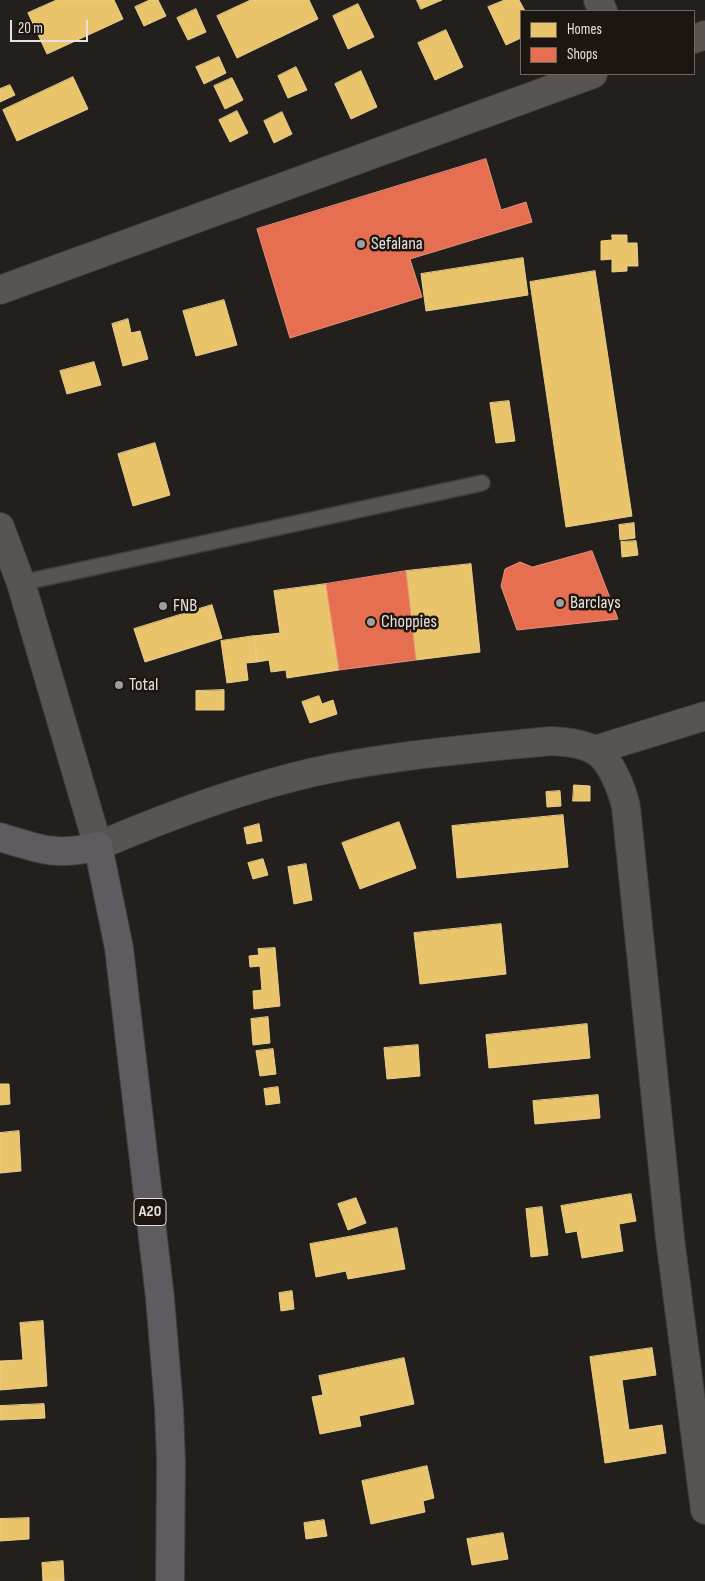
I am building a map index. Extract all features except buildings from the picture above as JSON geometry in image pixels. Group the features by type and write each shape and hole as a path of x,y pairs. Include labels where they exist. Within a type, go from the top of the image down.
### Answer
{"main road":[{"path":"0,837 43,851 79,851 98,846"},
{"name":"A20","path":"98,846 122,968 160,1298 169,1408 171,1462 170,1581"}],"street":[{"path":"0,290 591,75"},
{"path":"0,527 21,583 98,846 172,815 256,788 314,772 398,757 551,741 575,743 595,750 607,762 622,791 626,808 670,1238 705,1510"},
{"path":"595,750 705,716"}],"lane":[{"path":"21,583 482,483"}],"place":[{"name":"Sefalana","path":"361,244"},
{"name":"Barclays","path":"560,603"},
{"name":"FNB","path":"163,606"},
{"name":"Choppies","path":"371,622"},
{"name":"Total","path":"119,685"}]}
